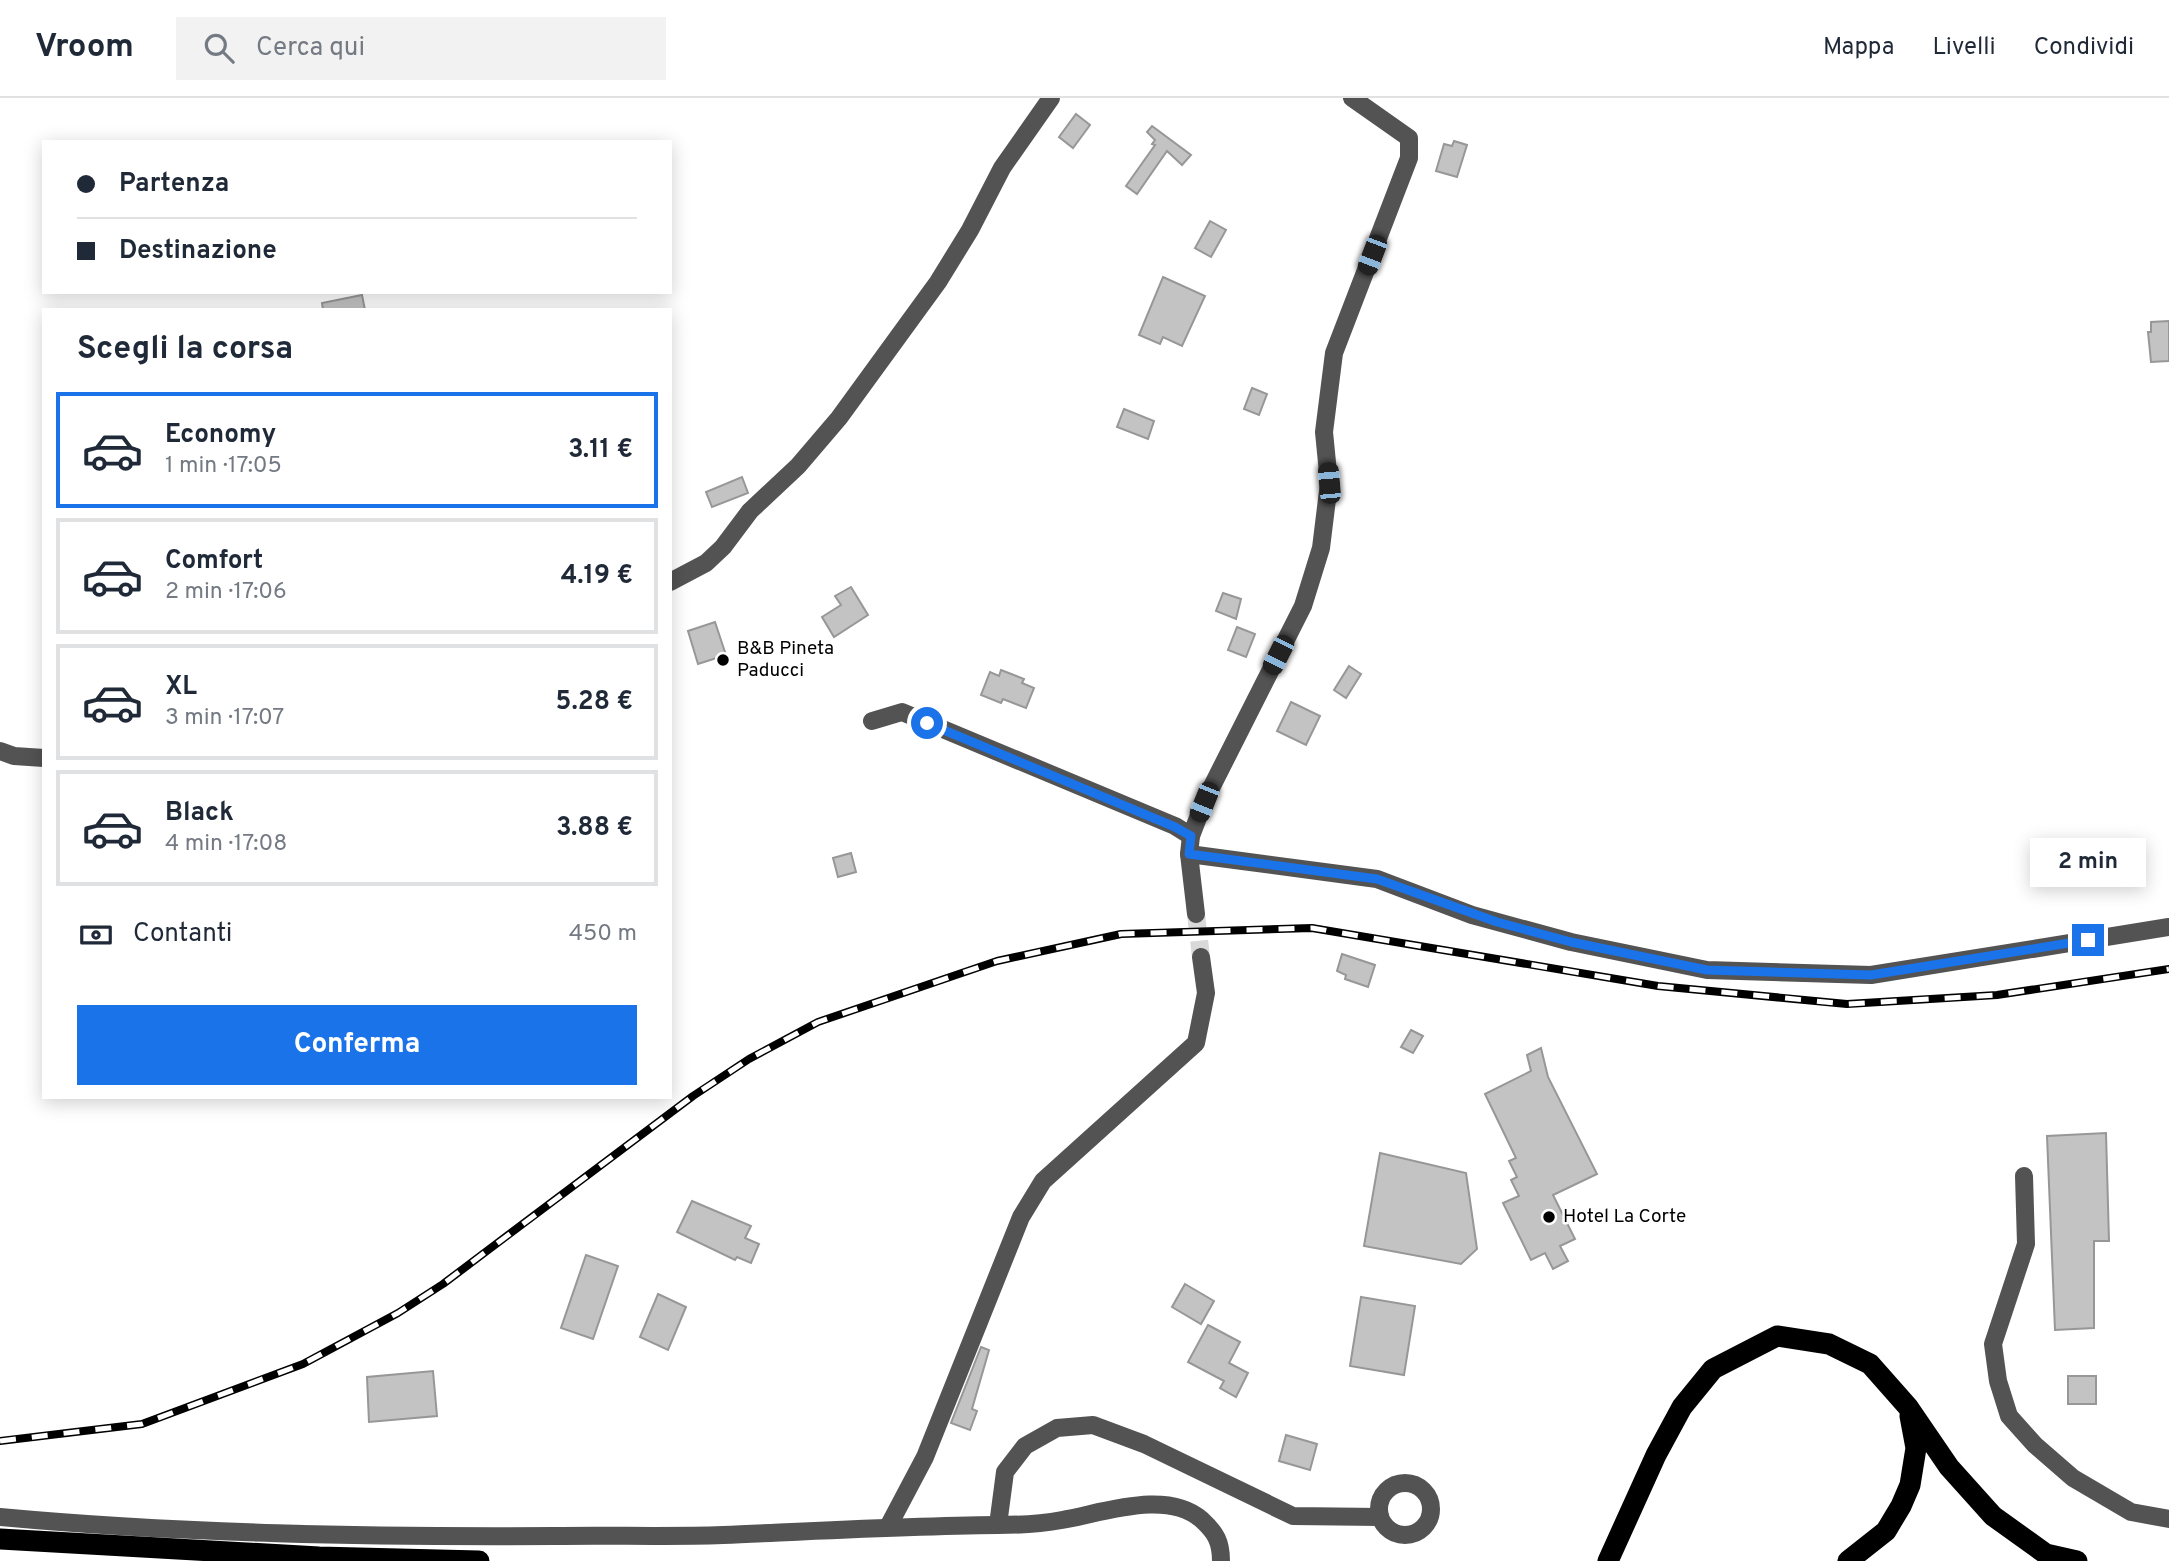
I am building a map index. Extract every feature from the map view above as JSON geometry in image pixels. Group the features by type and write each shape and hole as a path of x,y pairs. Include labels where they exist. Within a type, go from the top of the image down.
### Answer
{"highway":[{"path":"1608,1561 1656,1455 1682,1407 1713,1369 1777,1336 1829,1344 1870,1364 1908,1407 1948,1467 1993,1516 2046,1554 2077,1561"},
{"path":"1848,1561 1886,1531 1910,1485 1916,1448 1908,1407"},
{"path":"0,1539 319,1557 480,1561"}],"street":[{"path":"672,582 706,563 723,547 750,511 797,466 839,418 937,282 970,230 1002,168 1051,98"},
{"path":"1196,914 1190,845 1204,802 1306,594 1321,548 1329,483 1324,432 1334,353 1409,158 1409,138 1352,98"},
{"path":"872,721 902,712 1175,827 1190,845 1377,879 1497,922 1571,942 1707,970 1871,975 2169,927"},
{"path":"0,751 14,756 42,758"},
{"path":"888,1527 925,1457 1021,1217 1043,1181 1196,1042 1206,993 1201,957"},
{"path":"2024,1176 2026,1244 1993,1344 1998,1381 2009,1416 2035,1445 2073,1478 2132,1512 2169,1519"},
{"path":"998,1525 1005,1472 1026,1446 1058,1428 1093,1425 1144,1444 1293,1516 1380,1517"},
{"path":"0,1517 86,1524 283,1533 444,1536 721,1535 888,1527 1031,1525 1136,1506 1171,1505 1195,1514 1214,1530 1221,1543 1221,1561"}],"building":[{"path":"1076,114 1090,125 1073,148 1059,137"},
{"path":"1152,126 1191,155 1182,165 1167,151 1137,194 1126,186 1155,145 1152,144 1155,140 1147,132"},
{"path":"1454,141 1467,145 1457,177 1436,171 1444,144 1452,146"},
{"path":"1210,221 1226,230 1211,257 1195,248"},
{"path":"1163,277 1205,296 1182,346 1163,337 1160,344 1139,335"},
{"path":"362,295 365,308 323,308 322,303"},
{"path":"2169,321 2169,361 2151,362 2148,332 2151,332 2151,322"},
{"path":"1252,388 1267,394 1259,415 1244,409"},
{"path":"1124,409 1154,421 1148,439 1117,427"},
{"path":"742,477 748,493 712,507 706,492"},
{"path":"851,587 868,615 834,637 822,617 841,605 835,596"},
{"path":"1223,593 1241,599 1236,619 1216,611"},
{"path":"715,622 726,655 698,664 688,631"},
{"path":"1237,627 1255,634 1246,657 1228,650"},
{"path":"1349,666 1361,674 1346,698 1334,690"},
{"path":"1001,670 1024,679 1022,683 1034,688 1026,708 1003,699 1001,703 981,695 990,672 999,676"},
{"path":"1291,702 1320,716 1306,745 1277,731"},
{"path":"851,853 856,872 838,877 833,858"},
{"path":"1342,954 1375,965 1368,987 1345,979 1346,975 1337,971"},
{"path":"1411,1030 1423,1036 1413,1053 1401,1047"},
{"path":"1541,1048 1548,1077 1597,1174 1553,1195 1575,1239 1560,1246 1568,1261 1553,1269 1545,1253 1531,1260 1503,1203 1519,1196 1511,1180 1517,1177 1509,1161 1516,1158 1485,1094 1531,1071 1527,1055"},
{"path":"2106,1133 2109,1241 2094,1241 2094,1328 2055,1330 2047,1136"},
{"path":"1380,1153 1466,1173 1477,1249 1461,1264 1364,1246"},
{"path":"692,1201 751,1226 745,1238 759,1244 751,1263 737,1257 735,1260 677,1232"},
{"path":"586,1255 618,1266 593,1339 561,1328"},
{"path":"1185,1284 1214,1301 1201,1324 1172,1307"},
{"path":"658,1294 686,1307 668,1350 640,1337"},
{"path":"1361,1297 1415,1306 1404,1375 1350,1366"},
{"path":"1208,1325 1240,1342 1229,1363 1248,1373 1236,1397 1220,1388 1224,1381 1188,1362"},
{"path":"981,1347 989,1350 972,1409 977,1411 970,1430 951,1423"},
{"path":"433,1371 437,1416 369,1422 367,1377"},
{"path":"2068,1376 2096,1376 2096,1404 2068,1404"},
{"path":"1286,1435 1317,1444 1310,1470 1279,1461"}],"tunnel":[{"path":"1196,914 1201,957"}],"railway":[{"path":"0,1441 142,1424 303,1364 398,1313 443,1284 693,1096 749,1059 818,1022 997,961 1121,934 1312,928 1658,986 1847,1004 1997,995 2169,969"}],"place":[{"name":"B&B Pineta Paducci","path":"723,660"},
{"name":"Hotel La Corte","path":"1549,1217"}],"route":[{"path":"927,723 1175,827 1191,836 1189,854 1377,879 1497,922 1571,942 1707,970 1871,975 2088,940"}]}
